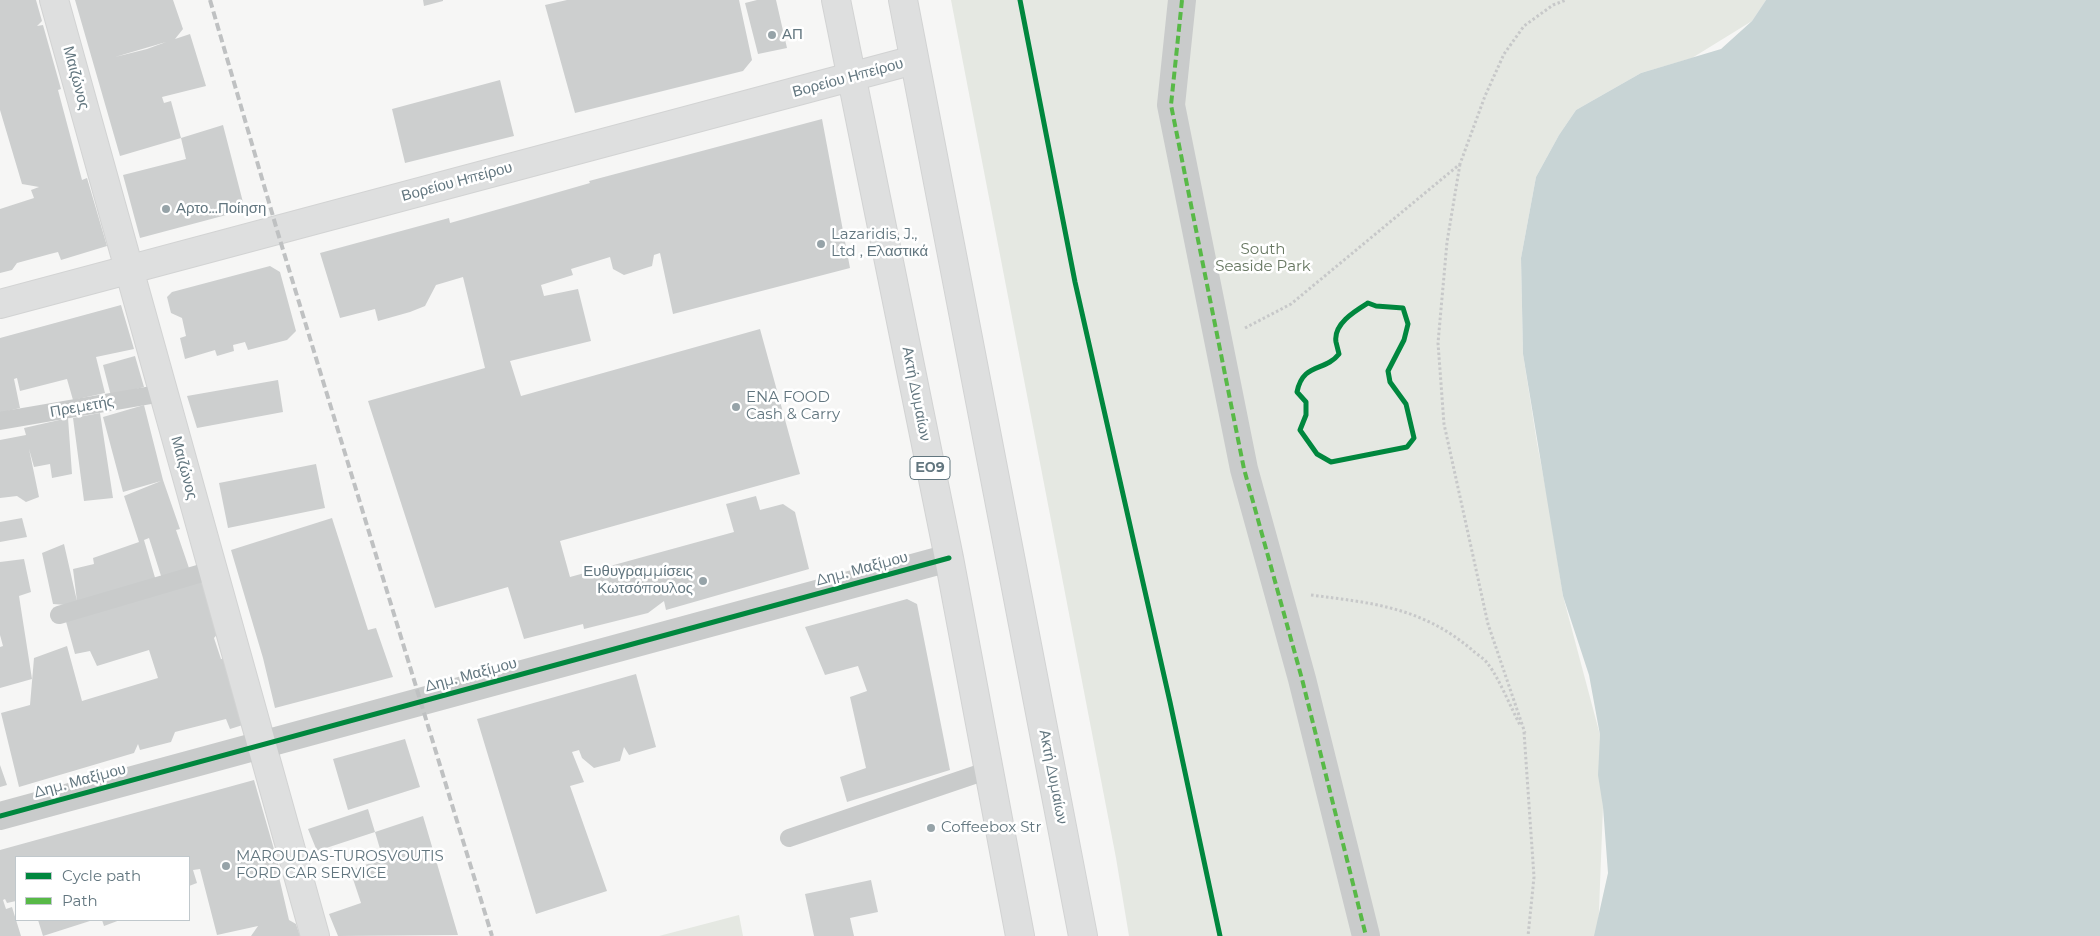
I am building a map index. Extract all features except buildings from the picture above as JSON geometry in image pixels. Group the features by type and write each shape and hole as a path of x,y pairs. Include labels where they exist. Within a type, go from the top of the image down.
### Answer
{"main road":[{"name":"Μαιζώνος","path":"54,0 315,936"},
{"name":"Ακτή Δυμαίων","path":"836,0 948,558 1020,936"},
{"name":"Ακτή Δυμαίων","path":"903,0 1083,936"},
{"name":"Βορείου Ηπείρου","path":"0,304 914,60"}],"street":[{"path":"1182,0 1171,105 1244,469 1302,679 1366,936"},
{"name":"Δημ. Μαξίμου","path":"0,816 948,558"}],"lane":[{"name":"Πρεμετής","path":"0,421 163,394"},
{"path":"59,615 212,570"},
{"path":"789,838 989,770"}],"path":[{"path":"1528,936 1534,877 1525,734 1488,624 1444,424 1438,343 1447,242 1460,164 1485,96 1504,54 1524,26 1553,5 1566,0"},
{"path":"1218,342 1291,304 1460,164"},
{"path":"1277,591 1370,602 1402,610 1430,622 1458,638 1488,664 1525,734"}],"green space":[{"name":"South Seaside Park","path":"951,0 1766,0 1752,21 1692,58 1641,73 1576,110 1559,135 1536,177 1521,258 1523,354 1537,443 1563,596 1600,735 1603,807 1598,936 1129,936 1116,858"},
{"path":"739,915 743,936 659,936"}],"shaded area":[{"path":"1766,0 2100,0 2100,936 1594,936 1608,873 1603,807 1598,775 1600,735 1589,675 1563,596 1523,354 1521,258 1536,177 1559,135 1576,110 1641,73 1721,49 1752,21"}],"railway":[{"path":"210,0 277,230 492,936"}],"marked path":[{"path":"1182,0 1171,105 1244,469 1302,679 1366,936"}],"cycle path":[{"path":"1020,0 1075,282 1170,702 1220,936"},
{"path":"1368,303 1376,306 1403,308 1408,324 1404,340 1388,371 1390,382 1406,404 1414,438 1407,447 1331,462 1317,454 1300,430 1306,415 1306,402 1297,392 1304,376 1315,368 1333,360 1339,354 1336,342 1338,329 1346,319 1368,303"},
{"path":"0,816 949,558"}],"place":[{"name":"ΑΠ","path":"772,35"},
{"name":"Αρτο...Ποίηση","path":"166,209"},
{"name":"Lazaridis, J., Ltd , Ελαστικά","path":"821,244"},
{"name":"ENA FOOD Cash & Carry","path":"736,407"},
{"name":"Ευθυγραμμίσεις Κωτσόπουλος","path":"703,581"},
{"name":"Coffeebox Str","path":"931,828"},
{"name":"MAROUDAS-TUROSVOUTIS FORD CAR SERVICE","path":"226,866"}]}
